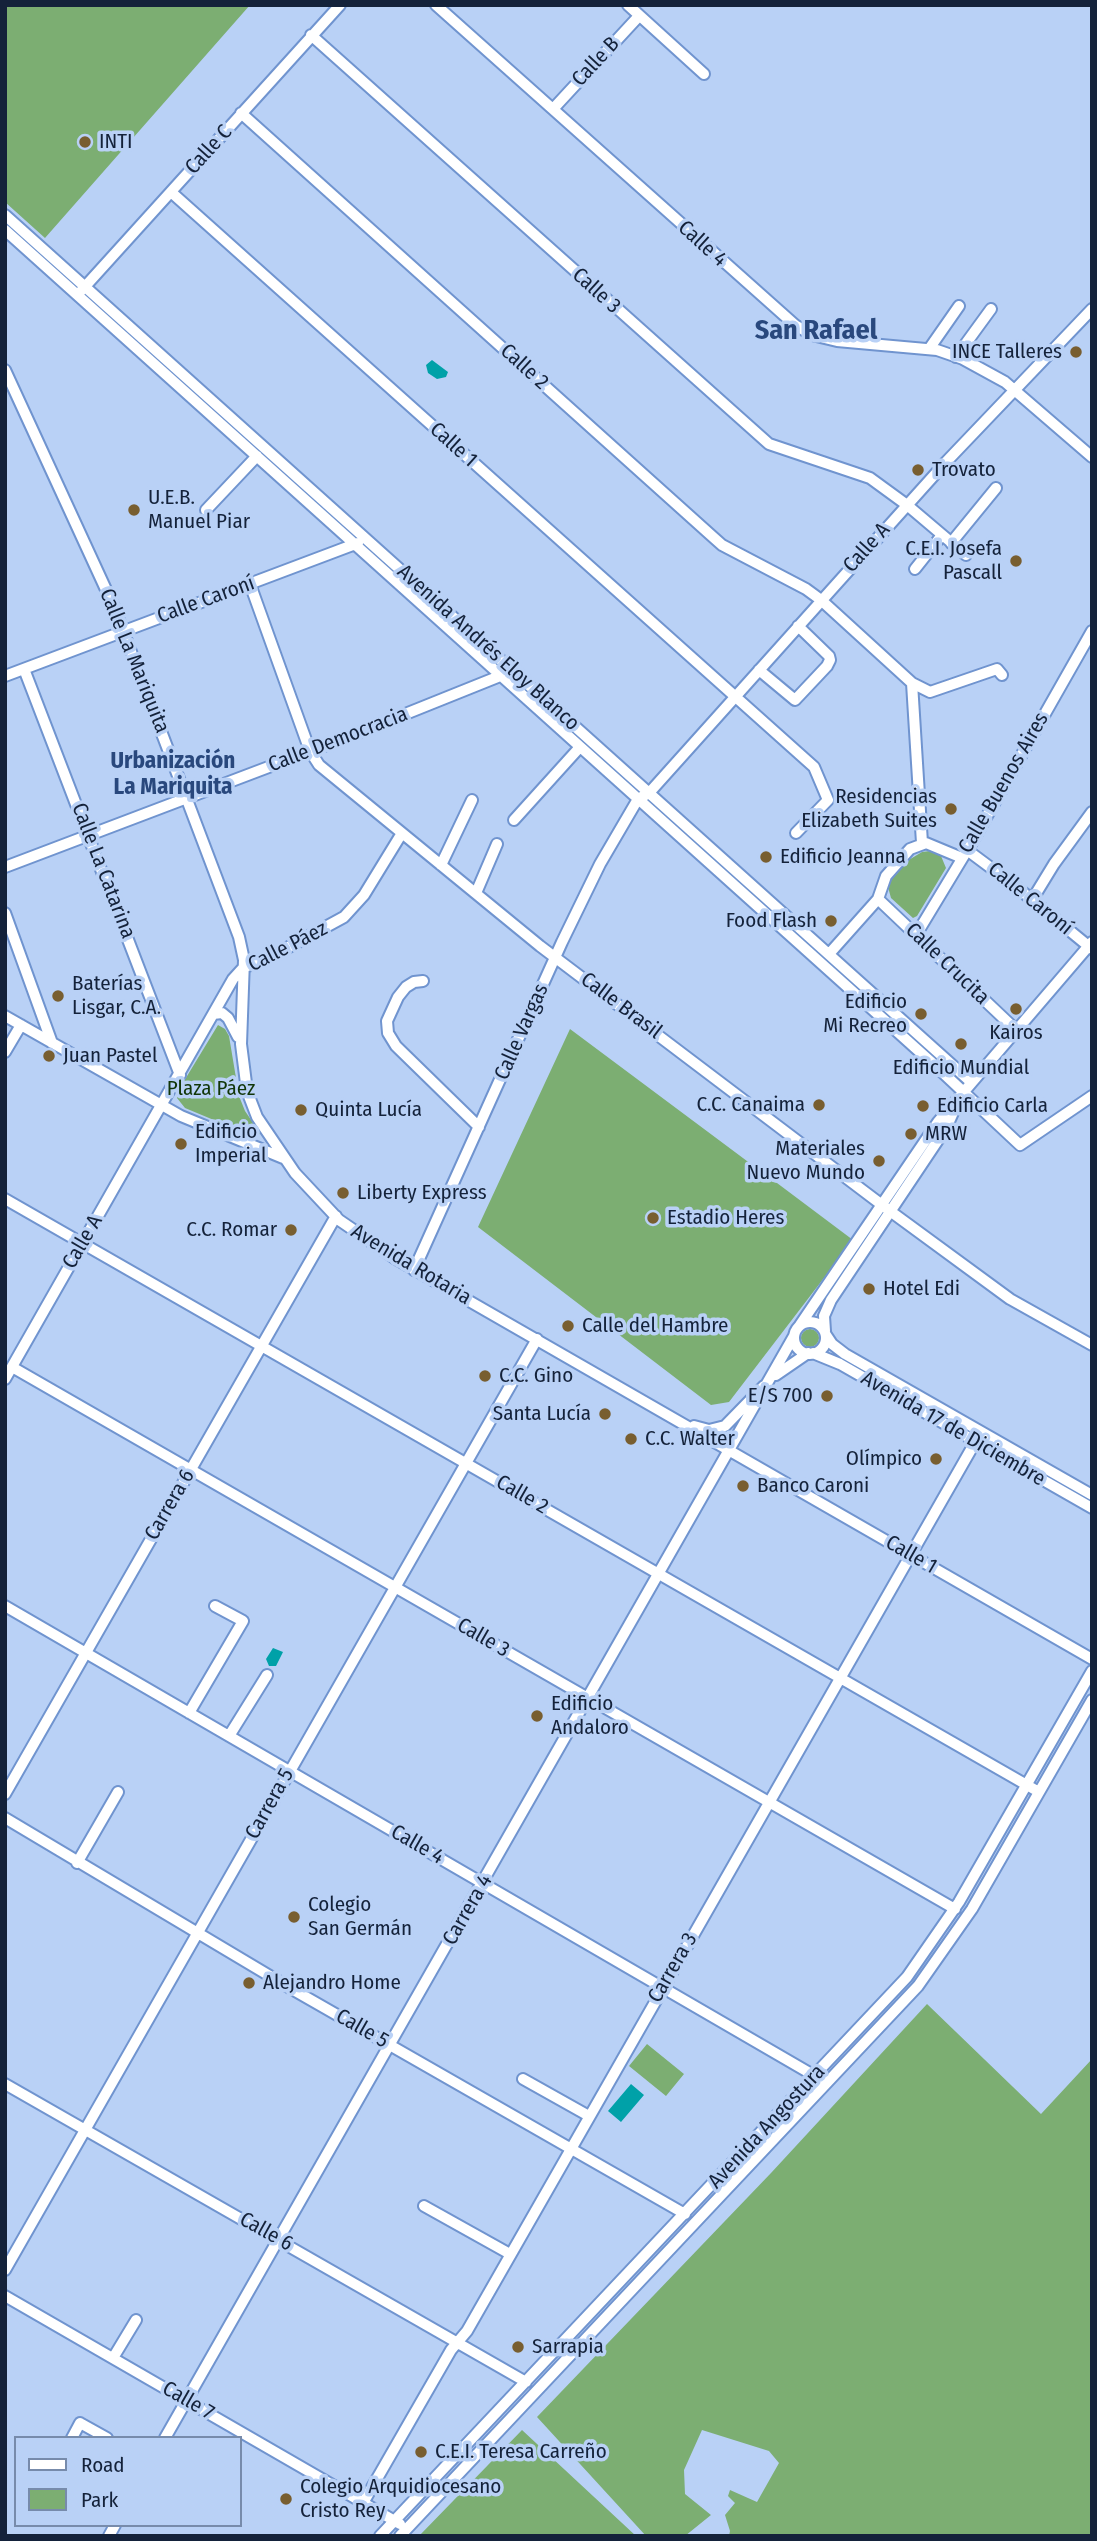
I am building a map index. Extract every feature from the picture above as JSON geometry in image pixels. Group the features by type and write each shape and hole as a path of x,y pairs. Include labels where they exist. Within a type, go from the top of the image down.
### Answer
{"street":[{"name":"Calle C","path":"81,290 340,5"},
{"name":"Calle 4","path":"436,5 801,330 837,341 929,349 956,357 999,377 1092,457"},
{"path":"628,5 704,74"},
{"name":"Calle B","path":"553,109 639,16"},
{"name":"Calle 3","path":"311,35 769,443 870,478 966,555"},
{"name":"Calle 2","path":"241,113 722,545 806,589 912,683"},
{"name":"Calle 1","path":"171,192 814,767 828,800 796,833"},
{"name":"Avenida Andrés Eloy Blanco","path":"5,215 257,456 638,799 967,1087"},
{"name":"Avenida Andrés Eloy Blanco","path":"5,230 81,290 367,540 829,954 967,1087"},
{"path":"929,349 959,306"},
{"path":"956,357 990,309"},
{"name":"Calle A","path":"638,799 649,793 907,505 1092,309"},
{"name":"Calle La Mariquita","path":"5,370 124,631 239,937 243,968 243,1073 252,1105 261,1124 284,1159"},
{"path":"206,510 257,456"},
{"path":"915,569 996,488"},
{"name":"Calle Caroní","path":"5,676 367,540"},
{"name":"Calle Brasil","path":"250,584 310,751 319,765 555,957 886,1208 1010,1299 1092,1345"},
{"path":"759,670 795,700 827,666 829,656 798,626"},
{"name":"Calle Buenos Aires","path":"916,935 1092,631"},
{"path":"912,683 930,692 997,668 1002,675"},
{"name":"Calle La Catarina","path":"24,669 180,1075"},
{"name":"Calle Democracia","path":"5,867 513,671"},
{"path":"829,954 878,899 890,870 910,849 922,843 912,683"},
{"path":"514,820 580,747"},
{"name":"Calle Vargas","path":"414,1270 555,957 600,864 638,799"},
{"path":"441,865 472,800"},
{"path":"1032,900 1059,856 1092,812"},
{"name":"Calle Páez","path":"163,1106 233,979 243,968 276,954 344,917 364,895 402,833"},
{"name":"Calle Caroní","path":"922,843 965,854 1032,900 1091,946"},
{"path":"476,894 497,844"},
{"name":"Calle Crucita","path":"878,899 1016,1030"},
{"path":"5,913 52,1043"},
{"path":"886,1208 800,1325 794,1336 798,1348 811,1353 823,1347 825,1311 937,1122 1091,946"},
{"path":"423,981 405,987 398,997 387,1021 388,1033 396,1046 479,1127"},
{"path":"213,1014 222,1013 228,1017 241,1044"},
{"name":"Avenida Rotaria","path":"5,1016 163,1106 284,1159 335,1216 366,1241 729,1451"},
{"path":"5,1052 21,1025"},
{"path":"967,1087 1020,1145 1092,1096"},
{"name":"Calle A","path":"5,1379 163,1106"},
{"name":"Calle 2","path":"5,1199 1039,1792"},
{"name":"Carrera 6","path":"5,1794 335,1216"},
{"path":"800,1325 812,1322 820,1325 825,1333"},
{"name":"Avenida 17 de Diciembre","path":"825,1333 832,1344 845,1354 1092,1508"},
{"name":"Carrera 4","path":"166,2436 794,1336"},
{"name":"Carrera 5","path":"5,2270 537,1339"},
{"name":"Avenida 17 de Diciembre","path":"811,1353 840,1364 1092,1496"},
{"name":"Carrera 4","path":"770,1381 788,1366 811,1353"},
{"name":"Calle 3","path":"12,1367 955,1909"},
{"name":"Avenida Rotaria","path":"681,1422 709,1430 725,1426 748,1400 770,1381"},
{"name":"Carrera 3","path":"363,2503 457,2342 467,2331 979,1437"},
{"name":"Calle 1","path":"729,1451 1092,1659"},
{"name":"Calle 4","path":"5,1606 828,2084"},
{"path":"189,1713 243,1621 215,1606"},
{"name":"Avenida Angostura","path":"380,2536 907,1977 955,1909 1092,1671"},
{"path":"229,1736 267,1675"},
{"name":"Avenida Angostura","path":"403,2532 907,1999 937,1962 972,1909 1090,1705"},
{"path":"78,1863 118,1792"},
{"name":"Calle 5","path":"5,1818 198,1934 685,2214"},
{"path":"523,2079 589,2116"},
{"name":"Calle 6","path":"5,2084 526,2382"},
{"path":"424,2206 510,2254"},
{"name":"Calle 7","path":"5,2296 394,2521 403,2532"},
{"path":"113,2358 136,2320"},
{"path":"73,2436 80,2423 103,2436"}],"green space":[{"path":"5,5 250,5 45,238 5,202"},
{"path":"930,851 941,856 946,868 917,916 913,918 891,898 888,887 891,879 907,861 922,852"},
{"name":"Plaza Páez","path":"218,1025 225,1029 229,1036 239,1096 245,1111 260,1133 257,1138 185,1108 177,1098 181,1086"},
{"name":"Estadio Heres","path":"570,1029 755,1167 758,1177 777,1183 853,1240 729,1402 711,1405 478,1227"},
{"path":"810,1329 816,1332 819,1338 816,1344 810,1347 804,1344 801,1338 804,1332"},
{"path":"927,2004 1041,2114 1092,2059 1092,2536 729,2536 725,2515 735,2503 728,2496 730,2490 757,2502 779,2463 769,2451 702,2430 684,2470 685,2494 711,2515 685,2536 646,2536 537,2417 771,2173"},
{"path":"647,2044 684,2074 666,2096 629,2066"},
{"path":"522,2430 636,2536 419,2536"}],"shaded area":[{"path":"432,360 448,372 446,377 437,379 428,373 426,365"},
{"path":"273,1648 283,1652 276,1666 269,1666 266,1659"},
{"path":"631,2084 644,2095 621,2122 608,2111"}],"place":[{"name":"INTI","path":"85,142"},
{"name":"INCE Talleres","path":"1076,352"},
{"name":"Trovato","path":"918,470"},
{"name":"U.E.B. Manuel Piar","path":"134,510"},
{"name":"C.E.I. Josefa Pascall","path":"1016,561"},
{"name":"Residencias Elizabeth Suites","path":"951,809"},
{"name":"Edificio Jeanna","path":"766,857"},
{"name":"Food Flash","path":"831,921"},
{"name":"Baterías Lisgar, C.A.","path":"58,996"},
{"name":"Kairos","path":"1016,1009"},
{"name":"Edificio Mi Recreo","path":"921,1014"},
{"name":"Edificio Mundial","path":"961,1044"},
{"name":"Juan Pastel","path":"49,1056"},
{"name":"C.C. Canaima","path":"819,1105"},
{"name":"Edificio Carla","path":"923,1106"},
{"name":"Quinta Lucía","path":"301,1110"},
{"name":"MRW","path":"911,1134"},
{"name":"Edificio Imperial","path":"181,1144"},
{"name":"Materiales Nuevo Mundo","path":"879,1161"},
{"name":"Liberty Express","path":"343,1193"},
{"name":"Estadio Heres","path":"653,1218"},
{"name":"C.C. Romar","path":"291,1230"},
{"name":"Hotel Edi","path":"869,1289"},
{"name":"Calle del Hambre","path":"568,1326"},
{"name":"C.C. Gino","path":"485,1376"},
{"name":"E/S 700","path":"827,1396"},
{"name":"Santa Lucía","path":"605,1414"},
{"name":"C.C. Walter","path":"631,1439"},
{"name":"Olímpico","path":"936,1459"},
{"name":"Banco Caroni","path":"743,1486"},
{"name":"Edificio Andaloro","path":"537,1716"},
{"name":"Colegio San Germán","path":"294,1917"},
{"name":"Alejandro Home","path":"249,1983"},
{"name":"Sarrapia","path":"518,2347"},
{"name":"C.E.I. Teresa Carreño","path":"421,2452"},
{"name":"Colegio Arquidiocesano Cristo Rey","path":"286,2499"}],"district":[{"name":"San Rafael","path":"816,331"},
{"name":"Urbanización La Mariquita","path":"173,775"}]}
